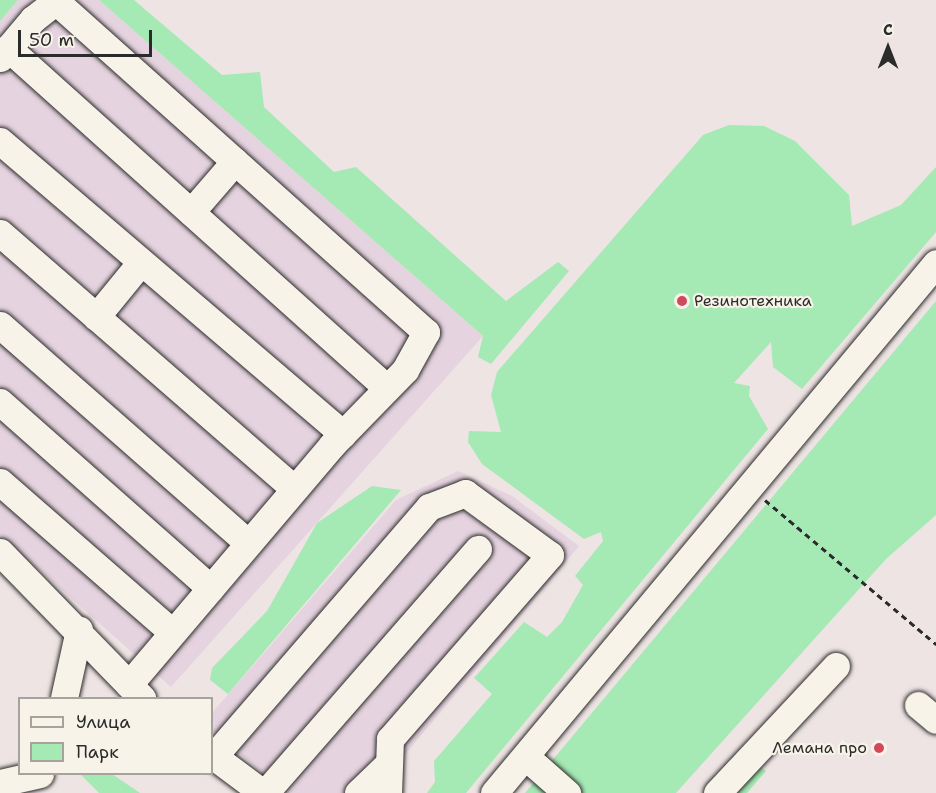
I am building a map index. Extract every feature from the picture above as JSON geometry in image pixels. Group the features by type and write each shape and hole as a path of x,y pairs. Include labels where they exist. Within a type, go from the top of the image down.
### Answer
{"street":[{"path":"0,552 79,630 135,691 172,632 294,489 387,388 423,345 426,332 60,5 51,4 33,19 4,53 191,212 387,388"},
{"path":"0,141 343,434"},
{"path":"191,212 235,161"},
{"path":"0,234 294,489"},
{"path":"96,317 141,262"},
{"path":"494,793 936,263"},
{"path":"0,325 248,543"},
{"path":"5,416 210,588"},
{"path":"0,482 172,632"},
{"path":"388,793 386,766 390,739 550,555 465,493 429,507 213,755 264,793 478,549"},
{"path":"64,697 79,630"},
{"path":"717,793 836,666"},
{"path":"526,757 567,793"},
{"path":"358,793 386,766"},
{"path":"0,783 36,775"},
{"path":"48,775 49,793"}],"path":[{"path":"750,487 936,644"}],"shaded area":[{"path":"18,0 99,0 483,336 171,687 0,535 0,21"},
{"path":"458,471 512,496 579,546 373,793 286,793 213,731 213,712 396,500"}],"green space":[{"path":"0,0 18,0 0,21"},
{"path":"99,0 134,0 222,75 260,72 264,107 334,172 356,167 506,301 558,262 569,271 491,364 478,357 483,336"},
{"name":"Резинотехника","path":"729,125 764,126 795,141 849,195 852,226 901,205 936,167 936,232 802,389 773,367 771,342 734,383 750,386 749,396 768,429 466,793 427,793 435,782 434,761 492,694 474,678 524,622 547,637 562,622 583,585 575,576 603,541 601,532 584,539 482,464 468,442 469,431 501,432 491,395 497,372 703,135"},
{"path":"936,301 936,515 886,559 676,793 525,793"},
{"path":"372,486 401,490 228,694 210,680 212,668 267,611 317,523"},
{"path":"760,767 766,771 747,793 737,793"},
{"path":"81,775 113,775 140,793 99,793"}],"place":[{"name":"Резинотехника","path":"682,301"},
{"name":"Лемана про","path":"879,748"}]}
